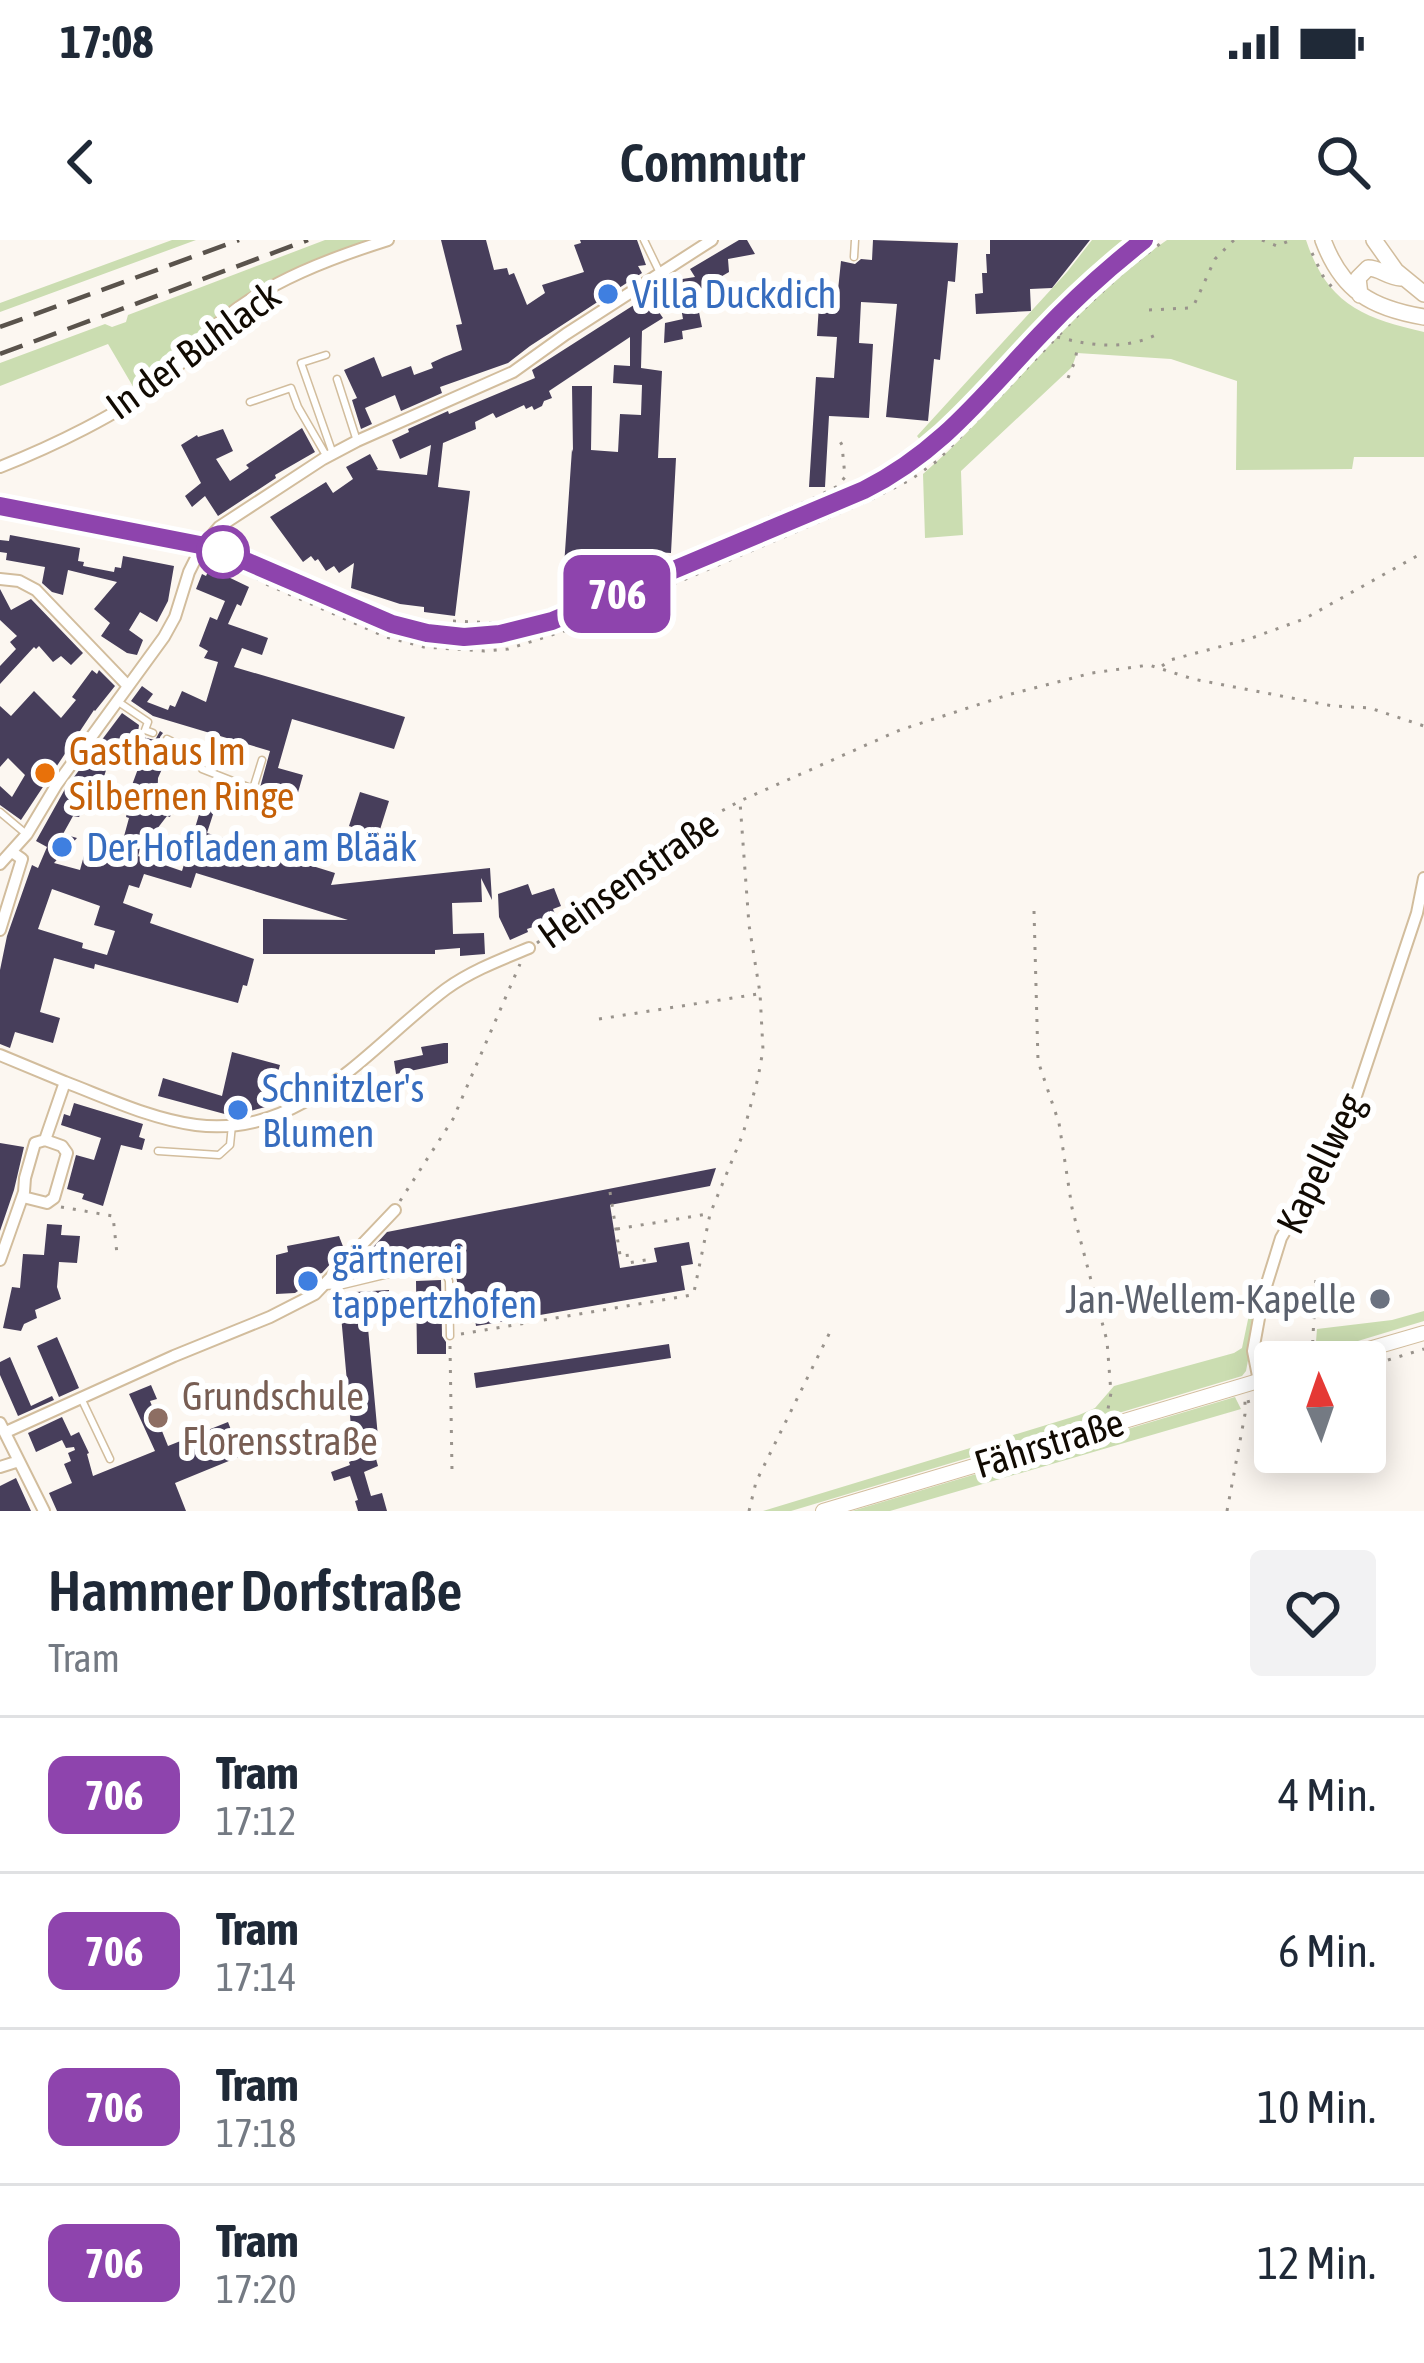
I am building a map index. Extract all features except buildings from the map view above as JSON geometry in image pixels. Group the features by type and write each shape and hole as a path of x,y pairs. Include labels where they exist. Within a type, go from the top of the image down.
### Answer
{"main road":[{"path":"1323,240 1348,286 1397,311 1424,317"},
{"path":"1374,240 1404,278 1424,294"},
{"path":"1360,295 1358,278 1368,268 1404,278"}],"street":[{"name":"In der Buhlack","path":"0,467 147,392 223,320 260,295 319,265 388,240"},
{"path":"0,864 27,835 57,784 164,638 189,572 219,527 357,441 513,372 712,240"},
{"path":"0,510 201,548"},
{"path":"0,579 37,590 128,686"},
{"path":"0,930 22,859 12,852"},
{"name":"Kapellweg","path":"1255,1341 1281,1238 1345,1129 1417,913 1424,878"},
{"path":"0,1054 65,1082 193,1125 232,1125 274,1117 322,1093 445,990 529,948"},
{"path":"45,1140 65,1082"},
{"path":"0,1260 35,1143 45,1140 62,1146 67,1153 54,1198 46,1203 22,1197"},
{"path":"44,1511 3,1428 315,1294 394,1210"},
{"path":"1386,1342 1424,1333"},
{"name":"Fährstraße","path":"823,1511 1243,1395 1254,1385"},
{"path":"2,1469 19,1461"}],"lane":[{"path":"644,240 660,273"},
{"path":"854,257 855,240"},
{"path":"326,355 301,363 330,456"},
{"path":"337,379 357,441"},
{"path":"250,402 291,388 330,456"},
{"path":"117,701 148,722 146,730 153,733"},
{"path":"167,739 171,741 166,752 187,762"},
{"path":"202,769 253,789 262,760"},
{"path":"0,812 27,835"},
{"path":"158,1151 219,1154 230,1145 232,1125"},
{"path":"324,1286 343,1286 436,1263 443,1266 449,1281 450,1336"},
{"path":"81,1398 110,1460"}],"path":[{"path":"201,548 266,584 386,637 424,647 508,649 564,631 734,559 870,500 926,470 1109,285 1165,240"},
{"path":"1149,310 1194,305 1215,259 1234,240"},
{"path":"1262,240 1277,245 1289,240 1290,248"},
{"path":"1055,337 1125,346 1160,333"},
{"path":"1068,378 1078,343"},
{"path":"453,621 496,622 538,614 838,486 845,477 837,436"},
{"path":"725,537 734,559"},
{"name":"Heinsenstraße","path":"394,1210 453,1119 529,948 692,827 900,730 1092,673 1135,666 1160,668 1170,660 1304,619 1424,552"},
{"path":"1160,668 1193,680 1333,706 1370,708 1424,726"},
{"path":"452,1471 450,1336 692,1295 710,1214 743,1134 763,1050 740,801"},
{"path":"1034,911 1038,1061 1059,1123 1072,1208 1107,1341 1111,1393 1106,1417"},
{"path":"599,1019 760,993"},
{"path":"610,1192 620,1255 627,1253 628,1263 646,1259"},
{"path":"50,1200 54,1206 113,1216 117,1254"},
{"path":"617,1229 710,1214"},
{"path":"1314,1341 1316,1279"},
{"path":"749,1511 756,1482 830,1332"},
{"path":"1386,1361 1424,1349"},
{"path":"1227,1511 1243,1395 1254,1395"}],"green space":[{"path":"172,240 196,240 0,312 0,303"},
{"path":"325,240 383,240 243,304 138,395 108,344 0,386 0,363 105,324 112,327 126,322 128,315"},
{"path":"1092,240 1135,240 1069,301 1065,298 925,446 917,436"},
{"path":"1167,240 1306,240 1325,279 1350,305 1383,321 1424,332 1424,457 1354,457 1352,469 1236,470 1237,381 1171,359 1077,353 1072,367 961,471 963,535 925,538 923,474 1101,294"},
{"path":"1259,1303 1242,1376 791,1511 763,1511 1079,1415 1095,1408 1114,1386 1234,1353 1242,1348 1250,1310"},
{"path":"1424,1311 1424,1321 1358,1341 1316,1341 1317,1329"},
{"path":"1235,1397 1241,1409 890,1511 852,1511"}],"tram line":[{"name":"706","path":"0,506 223,552 413,630 464,637 519,631 573,613 899,472 941,440 1062,312 1144,240"},
{"path":"0,512 197,550 408,635 473,643 520,636 588,613 893,481 941,446 1070,313 1154,240"}],"railway":[{"path":"0,327 239,240"},
{"path":"0,354 308,240"}],"place":[{"name":"Villa Duckdich","path":"608,294"},
{"name":"Gasthaus Im Silbernen Ringe","path":"45,773"},
{"name":"Der Hofladen am Blääk","path":"62,847"},
{"name":"Schnitzler's Blumen","path":"238,1110"},
{"name":"gärtnerei tappertzhofen","path":"308,1281"},
{"name":"Jan-Wellem-Kapelle","path":"1380,1299"},
{"name":"Grundschule Florensstraße","path":"158,1418"}]}
